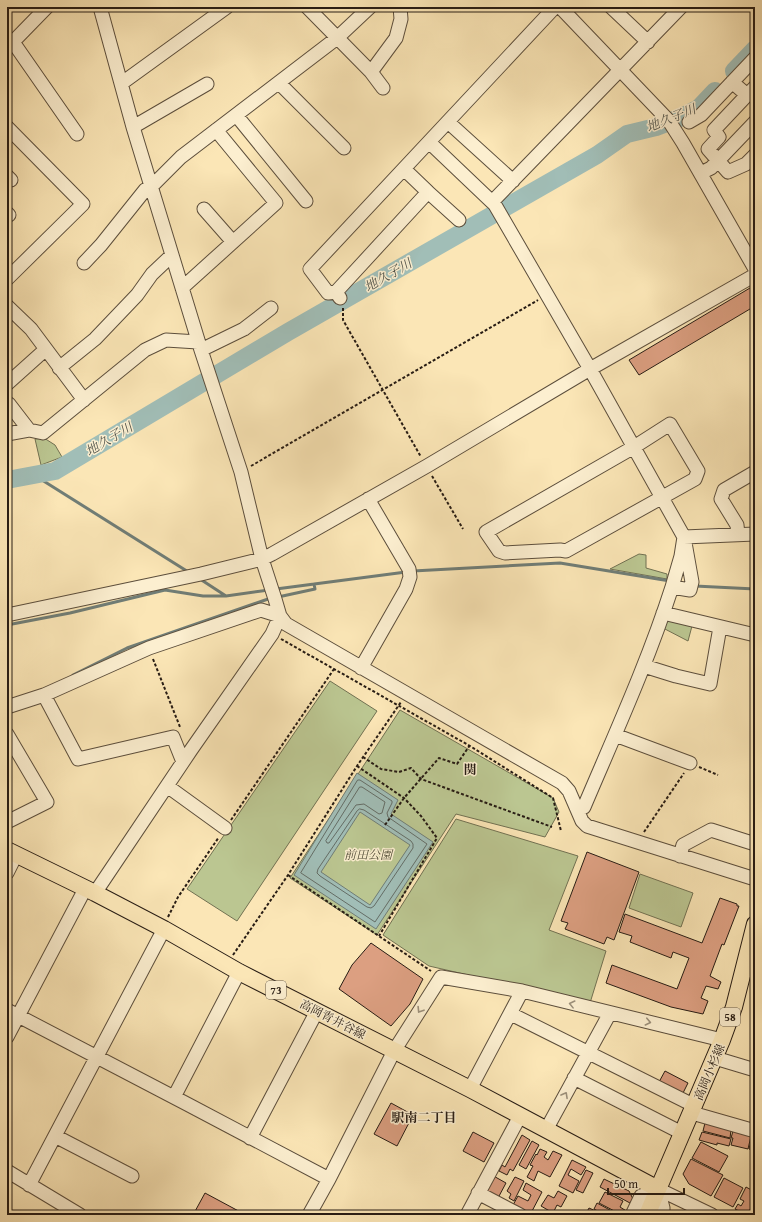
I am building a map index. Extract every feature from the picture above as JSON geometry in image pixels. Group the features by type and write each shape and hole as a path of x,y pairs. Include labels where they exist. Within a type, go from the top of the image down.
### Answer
{"main road":[{"name":"高岡青井谷線","path":"12,853 90,891 166,924 233,969 470,1089 658,1189"},
{"name":"高岡小杉線","path":"647,1215 715,1058 750,970 755,924"}],"street":[{"path":"47,7 10,45 77,134"},
{"path":"100,7 133,127 200,346 241,472 262,559 268,574 280,616 286,624 562,783 570,791 582,821 587,826 755,879"},
{"path":"122,83 227,7"},
{"path":"307,7 371,72 383,88"},
{"path":"84,263 101,245 145,190 152,186 181,157 337,38 370,7"},
{"path":"371,72 396,38 401,19 400,7"},
{"path":"428,192 340,298 328,292 310,269 555,7"},
{"path":"560,7 668,121 684,144 755,268"},
{"path":"611,7 648,42"},
{"path":"496,208 513,181 681,7"},
{"path":"689,122 701,115 755,58"},
{"path":"732,82 752,92 714,130 720,137 708,149 728,172 746,164 755,155"},
{"path":"279,83 344,148"},
{"path":"133,127 207,84"},
{"path":"236,115 306,201"},
{"path":"448,122 513,181"},
{"path":"701,173 711,168 755,122"},
{"path":"7,127 83,204 7,279"},
{"path":"182,288 276,203 216,130"},
{"path":"429,142 496,208 548,294 663,498 684,537 691,585 690,590 673,583"},
{"path":"404,169 459,220"},
{"path":"204,209 233,242"},
{"path":"59,368 96,339 137,296 152,274 172,254"},
{"path":"7,615 201,574 262,559 426,466 590,369 755,275"},
{"path":"7,306 31,329 84,400"},
{"path":"7,434 29,430 43,433 145,350 166,340 200,346 244,329 271,308"},
{"path":"7,384 46,350"},
{"path":"7,403 29,430"},
{"path":"670,424 698,471 695,479 663,498 566,551 505,553 499,551 486,532 634,447 670,424"},
{"path":"738,535 737,525 721,498 724,490 755,472"},
{"path":"361,668 406,589 410,573 368,499"},
{"path":"684,537 755,534"},
{"path":"576,808 584,806 644,666 673,583 684,537"},
{"path":"7,707 44,695 149,648 261,610 280,616"},
{"path":"663,614 755,635"},
{"path":"7,1037 12,1013 90,891 167,786 272,634 280,616"},
{"path":"644,666 676,676 710,684 720,627"},
{"path":"44,695 78,760 173,737 183,762"},
{"path":"7,734 47,802 7,822"},
{"path":"615,735 690,763"},
{"path":"167,786 225,828"},
{"path":"680,856 683,845 711,830 755,844"},
{"path":"7,873 12,853"},
{"path":"29,1185 98,1057 166,924"},
{"path":"174,1097 233,969"},
{"path":"309,1215 394,1051 441,977 522,992 722,1040"},
{"path":"470,1089 522,992"},
{"path":"250,1138 317,1011"},
{"path":"12,1013 329,1179"},
{"path":"546,1130 610,1013"},
{"path":"511,1014 588,1053 693,1110 755,1131"},
{"path":"715,1058 755,1070"},
{"path":"574,1078 682,1133"},
{"path":"467,1215 520,1116"},
{"path":"55,1136 132,1176"},
{"path":"7,1171 80,1215"},
{"path":"658,1189 663,1208 663,1215"},
{"path":"632,1215 641,1196 658,1189 712,1215"},
{"path":"478,1193 520,1215"}],"path":[{"path":"241,472 548,294"},
{"path":"340,298 343,320 463,529"},
{"path":"272,634 470,746 553,798 561,830"},
{"path":"149,648 182,734"},
{"path":"166,924 178,898 334,669"},
{"path":"233,969 288,875 357,766 406,694"},
{"path":"385,825 404,798 439,758 457,764 477,735"},
{"path":"363,757 381,769 399,772 411,768 422,779 552,827"},
{"path":"638,842 690,763 718,775"},
{"path":"357,766 404,798 421,816 437,838 379,936"},
{"path":"288,875 441,977"}],"green space":[{"path":"44,438 55,445 62,457 41,465 35,439"},
{"path":"639,554 646,555 646,568 667,574 667,579 610,569"},
{"path":"671,621 692,626 688,641 663,628 666,622"},
{"path":"330,681 377,711 237,921 187,889"},
{"name":"前田公園","path":"400,710 553,798 559,812 545,837 456,814 377,935 290,878"},
{"path":"456,819 578,856 549,930 606,951 590,1003 429,966 383,935"},
{"path":"640,874 693,893 681,927 629,908"}],"water":[{"path":"357,773 398,800 391,814 433,842 376,929 294,875","holes":["360,812 410,845 370,905 321,872"]}],"building":[{"path":"755,285 755,306 639,375 629,360"},
{"path":"587,852 639,872 614,940 607,937 604,944 565,929 568,923 561,921"},
{"path":"720,898 739,906 710,976 721,982 718,989 706,986 701,998 708,1001 703,1014 671,1007 606,983 612,965 677,989 689,958 673,952 671,958 630,942 632,936 619,932 625,914 702,943"},
{"path":"371,943 423,979 410,1004 391,1026 339,989 352,965"},
{"path":"665,1071 688,1083 682,1095 659,1082"},
{"path":"391,1103 413,1115 397,1146 374,1134"},
{"path":"705,1123 731,1130 730,1138 703,1131"},
{"path":"733,1131 751,1136 748,1149 731,1145"},
{"path":"473,1132 494,1143 484,1162 463,1151"},
{"path":"702,1132 731,1139 729,1146 717,1143 717,1145 699,1140"},
{"path":"522,1135 530,1140 513,1171 510,1169 507,1175 499,1171 502,1165 505,1167"},
{"path":"752,1136 755,1137 755,1151 749,1149"},
{"path":"532,1141 539,1145 526,1169 519,1165"},
{"path":"701,1142 728,1156 719,1172 692,1158"},
{"path":"540,1149 547,1152 544,1157 548,1160 553,1151 562,1155 550,1177 538,1171 534,1181 527,1177 533,1166 530,1165"},
{"path":"691,1159 723,1175 711,1196 689,1184 683,1174"},
{"path":"572,1160 586,1167 581,1175 571,1169 568,1175 579,1181 573,1193 559,1186"},
{"path":"586,1170 593,1173 583,1193 576,1190"},
{"path":"490,1174 506,1183 498,1198 486,1192"},
{"path":"515,1177 524,1181 514,1201 509,1198 511,1194 507,1191"},
{"path":"724,1178 743,1188 733,1207 714,1197"},
{"path":"604,1179 629,1191 633,1199 630,1203 600,1187"},
{"path":"526,1183 542,1192 530,1215 527,1215 513,1205 518,1196 528,1201 531,1195 523,1190"},
{"path":"746,1187 755,1192 755,1201 747,1215 735,1209 738,1204 741,1206 744,1201 740,1199"},
{"path":"558,1191 567,1196 561,1207 557,1205 553,1213 541,1206 548,1195 554,1198"},
{"path":"605,1192 623,1201 620,1207 628,1212 626,1215 622,1215 599,1203"},
{"path":"205,1193 246,1215 193,1215"},
{"path":"755,1202 755,1215 748,1215"},
{"path":"597,1203 619,1215 605,1215 594,1209"},
{"path":"589,1208 598,1212 596,1215 585,1215"}],"waterway":[{"name":"地久子川","path":"734,71 755,49"},
{"name":"地久子川","path":"7,480 55,471 288,332 597,155 627,134 656,127 682,117 699,108 715,91"},
{"path":"34,475 190,573"},
{"path":"413,571 560,563 670,581"},
{"path":"276,589 406,572"},
{"path":"200,579 226,596 269,590"},
{"path":"278,597 315,589 314,584"},
{"path":"695,586 755,589"},
{"path":"7,625 70,613 165,590 203,596 226,596"},
{"path":"73,675 127,648 271,598"}],"railway":[{"path":"7,1212 11,1215"}],"district":[{"name":"関","path":"470,769"},
{"name":"駅南二丁目","path":"424,1117"}]}
